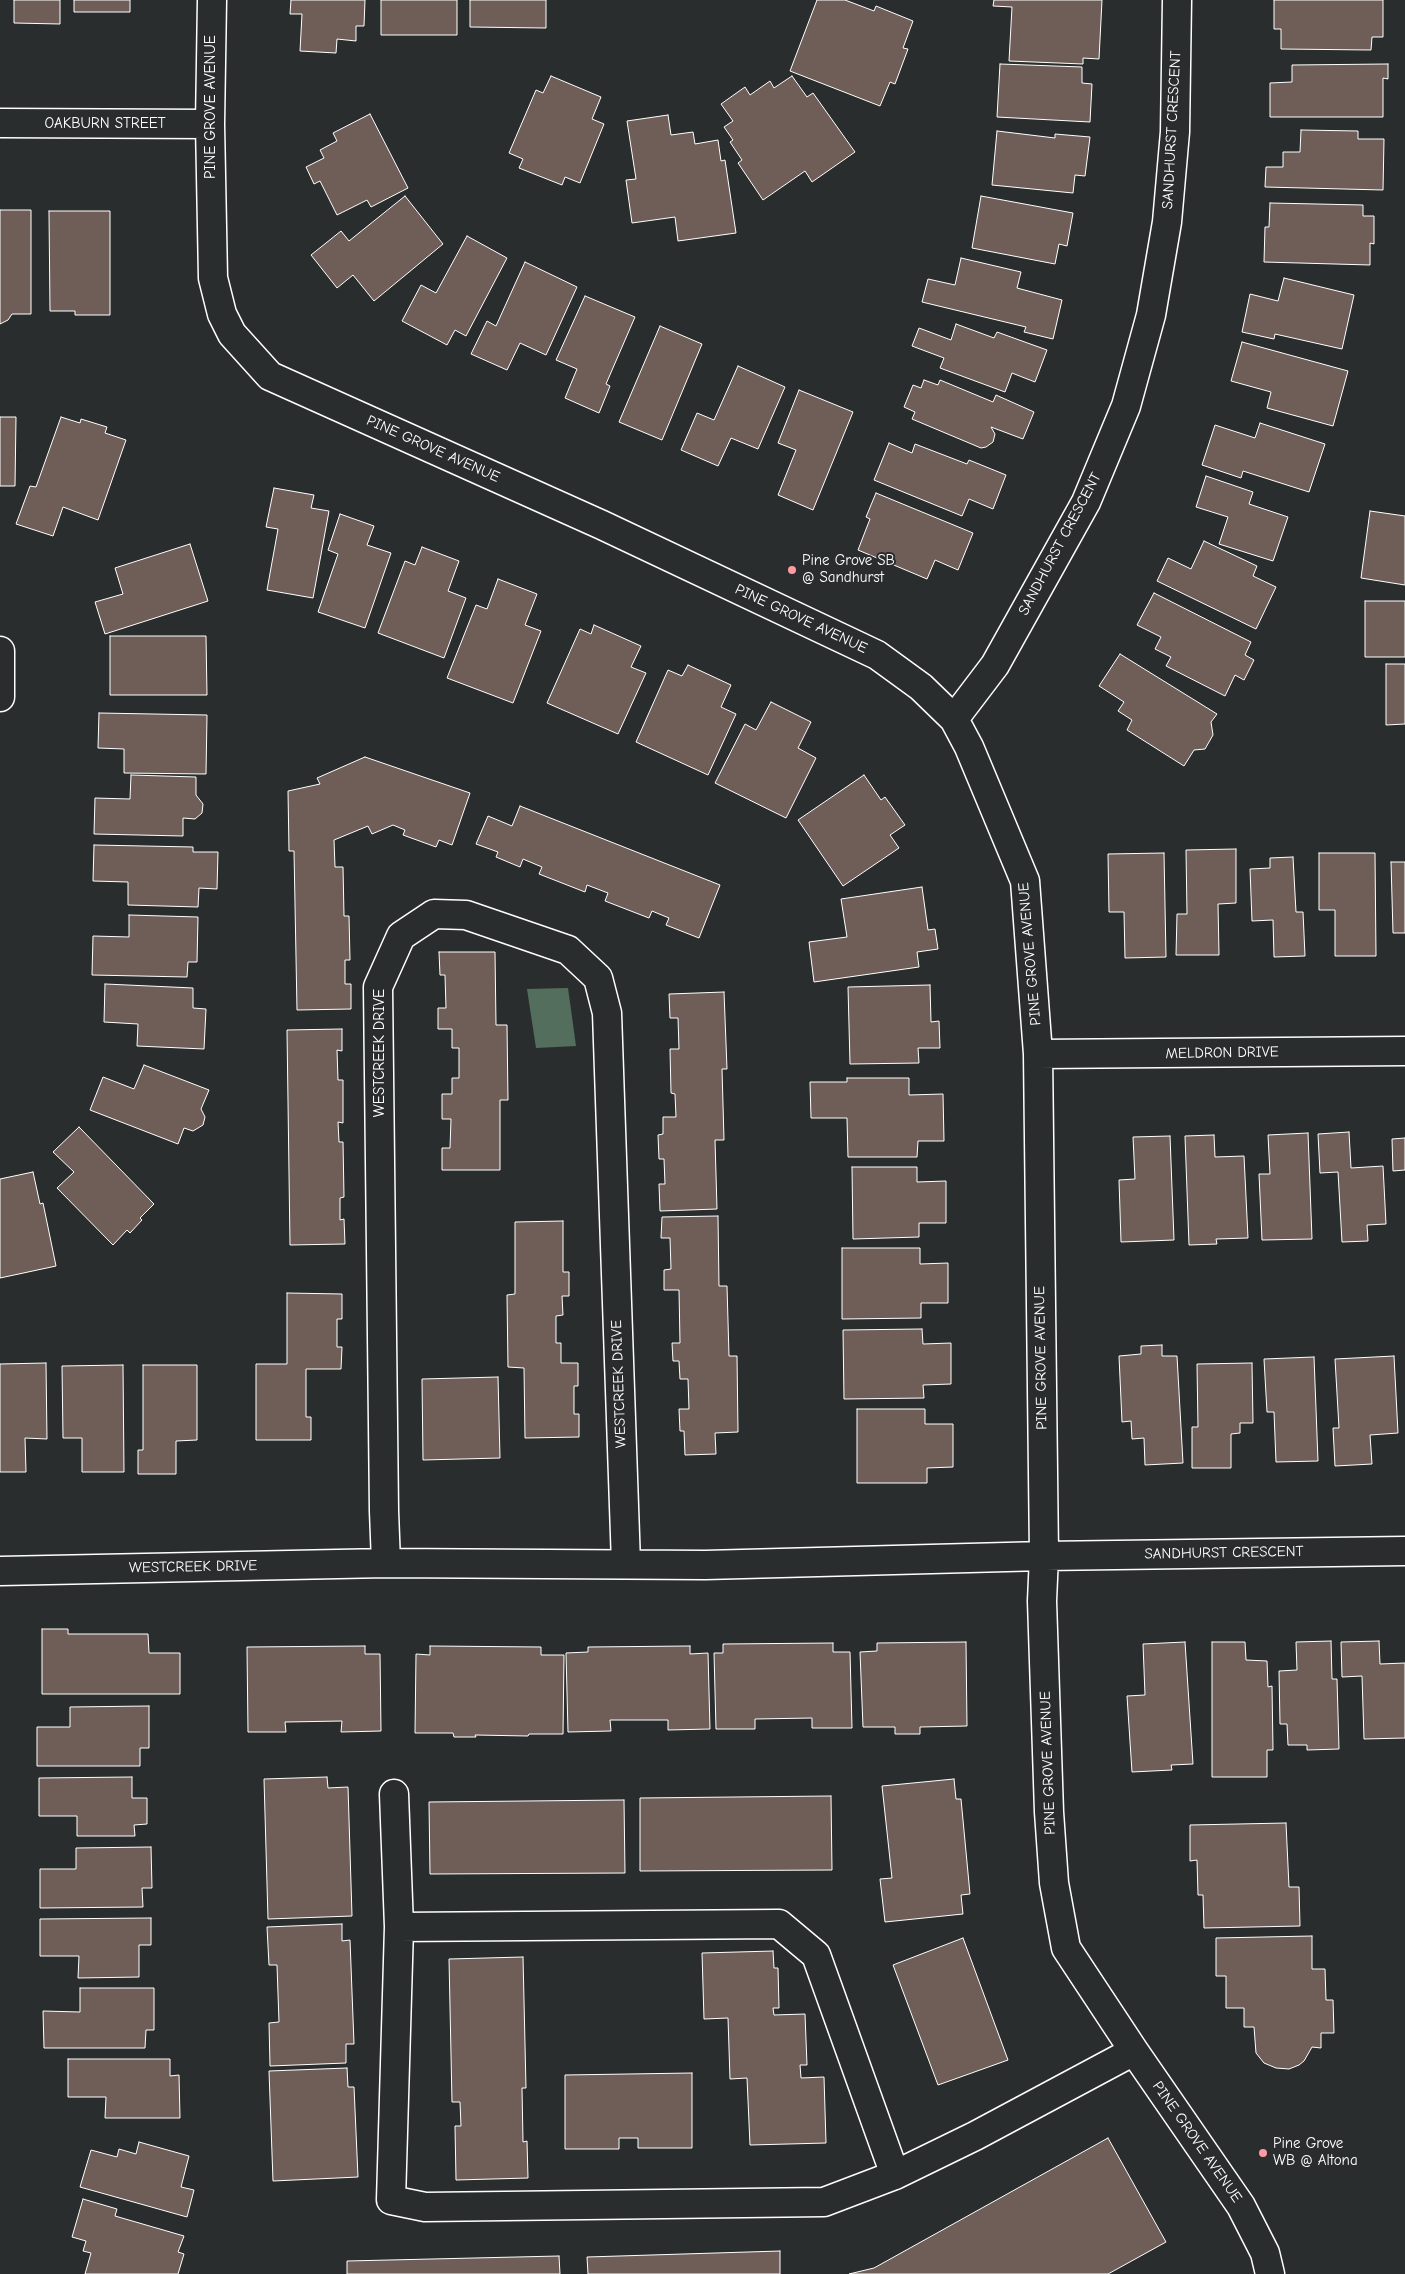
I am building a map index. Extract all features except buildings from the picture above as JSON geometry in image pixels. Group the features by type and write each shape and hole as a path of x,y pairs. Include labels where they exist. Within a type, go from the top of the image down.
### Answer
{"street":[{"name":"PINE GROVE AVENUE","path":"212,0 210,124 213,278 222,314 232,334 270,376 602,525 877,654 921,688 954,719 969,747 1025,881 1038,1054 1044,1556 1042,1611 1054,1883 1066,1948 1134,2051 1241,2206 1265,2253 1270,2274"},
{"name":"SANDHURST CRESCENT","path":"954,719 995,665 1086,502 1126,406 1151,315 1167,222 1175,132 1177,0"},
{"name":"OAKBURN STREET","path":"0,123 210,124"},
{"path":"0,651 0,697"},
{"name":"WESTCREEK DRIVE","path":"386,1563 378,987 401,936 434,914 466,915 568,950 598,978 607,1013 626,1564"},
{"name":"MELDRON DRIVE","path":"1038,1054 1405,1051"},
{"name":"SANDHURST CRESCENT","path":"1044,1556 1405,1551"},
{"name":"WESTCREEK DRIVE","path":"0,1571 386,1563 705,1565 1044,1556"},
{"path":"394,1794 399,1927 391,2200 425,2207 824,2202 895,2175 975,2136 1134,2051"},
{"path":"399,1927 779,1924 816,1955 895,2175"}],"green space":[{"path":"568,988 576,1046 536,1048 527,989"}],"place":[{"name":"Pine Grove SB @ Sandhurst","path":"792,570"},
{"name":"Pine Grove WB @ Altona","path":"1263,2153"}]}
